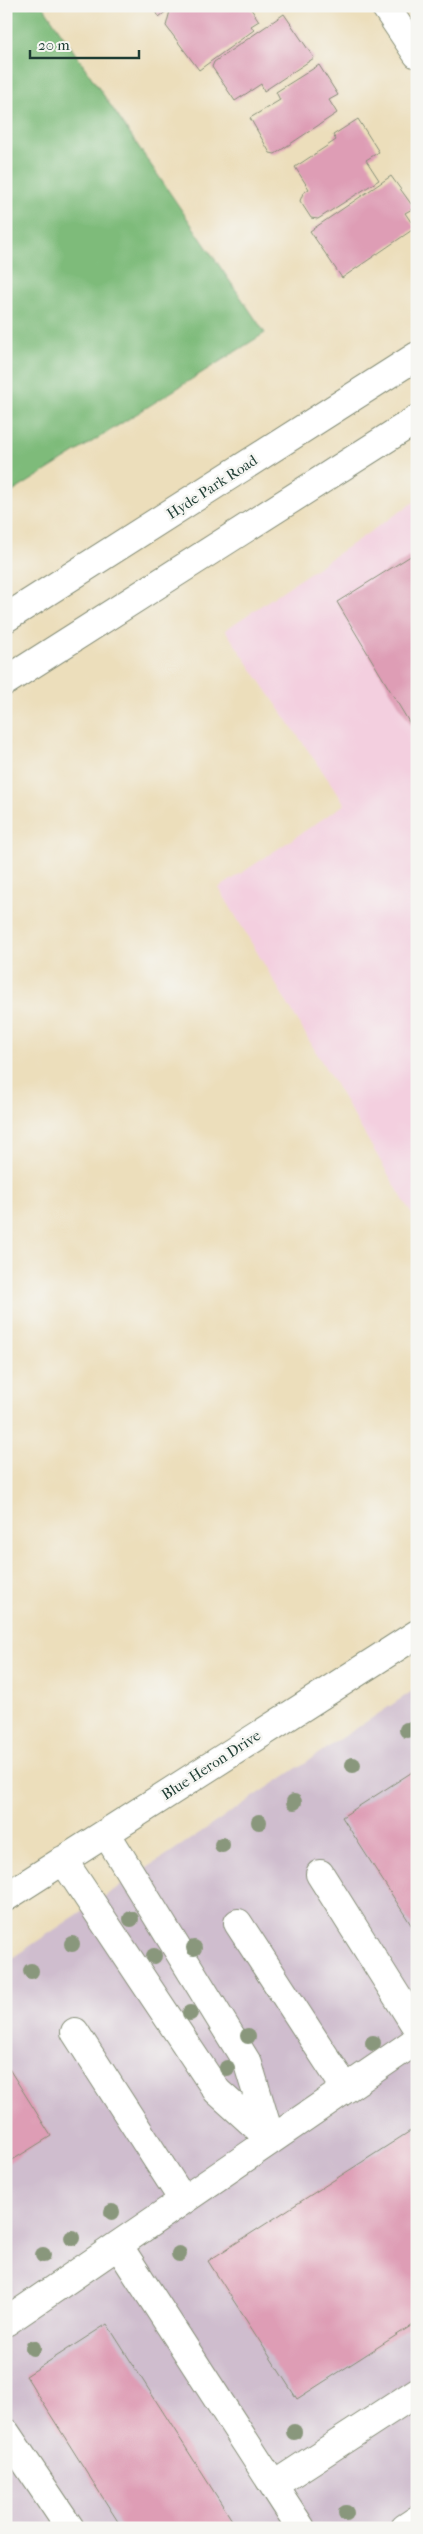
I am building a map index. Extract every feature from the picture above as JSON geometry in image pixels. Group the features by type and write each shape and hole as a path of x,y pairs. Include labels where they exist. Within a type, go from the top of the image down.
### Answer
{"main road":[{"path":"386,6 417,54"},
{"name":"Hyde Park Road","path":"6,618 417,356"},
{"path":"6,682 417,419"},
{"name":"Blue Heron Drive","path":"6,1896 413,1644"},
{"path":"106,1833 248,2064 271,2140"},
{"path":"63,1860 217,2091 271,2140"},
{"path":"320,1874 417,2028"},
{"path":"238,1923 346,2089"},
{"path":"75,2032 183,2200"},
{"path":"6,2322 417,2040"},
{"path":"118,2245 301,2528"},
{"path":"274,2485 417,2392"},
{"path":"6,2433 70,2528"},
{"path":"405,2528 417,2520"}],"shaded area":[{"path":"417,500 417,1223 219,888 345,804 225,630"},
{"path":"417,1688 417,2528 6,2528 6,1962"}],"green space":[{"path":"6,6 43,6 265,333 6,496"}],"building":[{"path":"153,6 173,6 159,17"},
{"path":"178,6 249,6 259,21 251,26 254,30 199,70 166,26 170,11"},
{"path":"284,14 314,58 264,91 261,84 235,101 212,67 214,62"},
{"path":"319,65 338,95 329,100 337,113 275,154 270,153 250,118 280,100 276,92"},
{"path":"358,119 379,152 366,160 379,180 318,219 311,218 300,201 303,193 309,189 295,167 336,140 333,135"},
{"path":"391,176 414,208 405,213 415,228 342,278 310,231"},
{"path":"417,552 417,724 412,727 337,602"},
{"path":"417,1769 417,1934 342,1817"},
{"path":"6,2064 51,2136 6,2164"},
{"path":"415,2128 417,2322 297,2399 208,2261"},
{"path":"107,2324 237,2528 122,2528 26,2376"}]}
